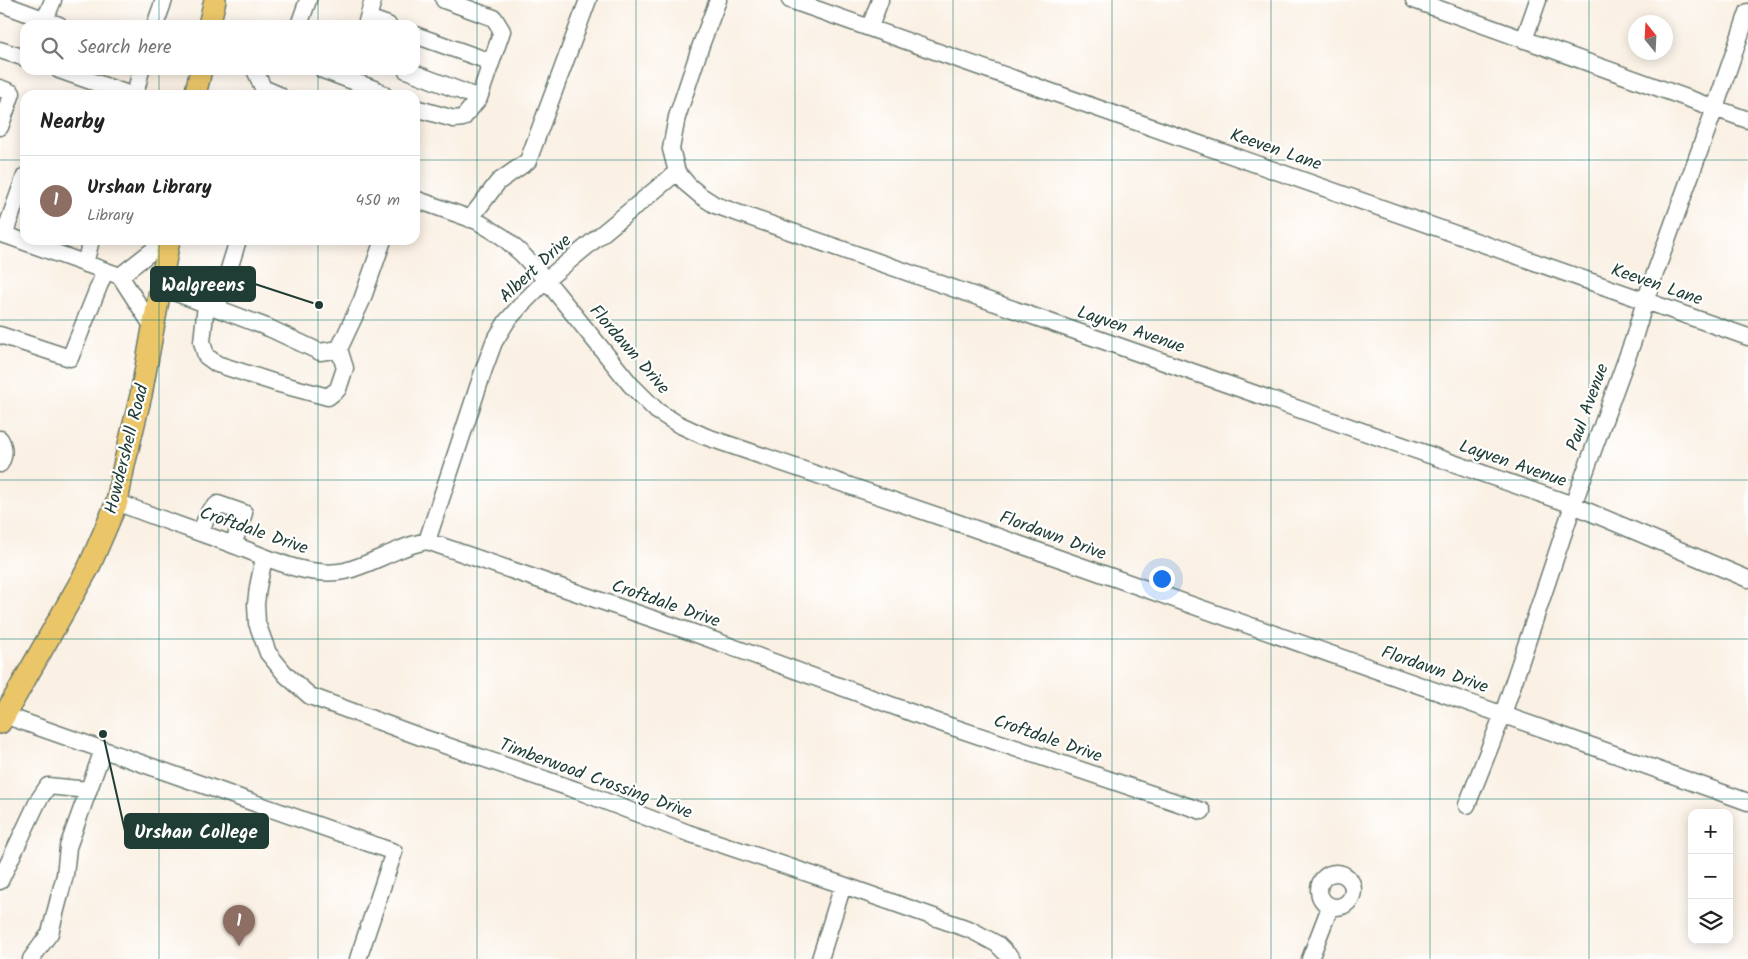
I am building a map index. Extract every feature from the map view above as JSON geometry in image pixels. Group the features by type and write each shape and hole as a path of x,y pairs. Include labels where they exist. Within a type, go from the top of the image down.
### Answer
{"main road":[{"path":"210,20 214,0"},
{"path":"197,90 200,75"},
{"name":"Howdershell Road","path":"2,719 89,567 117,502 141,395 167,245"}],"street":[{"path":"50,20 53,0"},
{"path":"157,20 164,0"},
{"path":"302,20 308,0"},
{"path":"367,20 373,0"},
{"path":"420,109 454,119 463,118 479,98 502,30 494,18 444,0"},
{"path":"470,218 498,182 528,161 588,0"},
{"path":"677,172 672,149 676,117 718,0"},
{"name":"Keeven Lane","path":"790,0 1748,337"},
{"path":"870,27 880,0"},
{"path":"1414,0 1748,120"},
{"path":"1524,40 1538,0"},
{"path":"0,3 42,20"},
{"name":"Paul Avenue","path":"1467,805 1503,714 1573,505 1716,108 1748,12"},
{"path":"420,37 491,62"},
{"path":"0,50 20,56"},
{"path":"73,75 116,90"},
{"path":"136,90 141,75"},
{"path":"257,75 263,88 268,90"},
{"path":"352,75 377,90"},
{"path":"419,75 479,98"},
{"path":"0,127 12,93"},
{"name":"Albert Drive","path":"427,540 494,342 506,321 546,280 677,172"},
{"name":"Layven Avenue","path":"677,172 688,185 715,205 1573,505 1748,578"},
{"path":"20,189 2,234 20,238"},
{"name":"Flordawn Drive","path":"420,201 470,218 503,237 546,280 630,384 657,410 678,424 704,436 958,522 1748,802"},
{"path":"46,245 85,264 113,274 153,327"},
{"path":"85,264 90,245"},
{"path":"0,335 70,358 113,274 160,245"},
{"path":"236,245 211,306 202,342 206,356 217,364 328,397 338,389 346,368 339,350 362,300 381,245"},
{"path":"161,287 269,328 320,352 339,350"},
{"path":"0,439 3,444 4,457 0,464"},
{"name":"Croftdale Drive","path":"117,502 264,558 322,572 344,571 427,540 691,632 904,710 1202,812"},
{"path":"200,533 209,512 218,504 244,514 233,545"},
{"name":"Timberwood Crossing Drive","path":"264,558 256,604 257,623 268,653 286,675 310,696 421,737 576,790 688,833 971,930 997,944 1012,959"},
{"path":"2,719 103,750 394,852 358,959"},
{"path":"31,959 50,933 65,875 68,847 103,750"},
{"path":"0,881 38,801 48,786 88,790"},
{"path":"820,959 843,885"},
{"path":"1310,959 1330,906"}],"place":[{"name":"Walgreens","path":"319,305"},
{"name":"Urshan College","path":"103,734"},
{"name":"Urshan Library","path":"239,946"}]}
